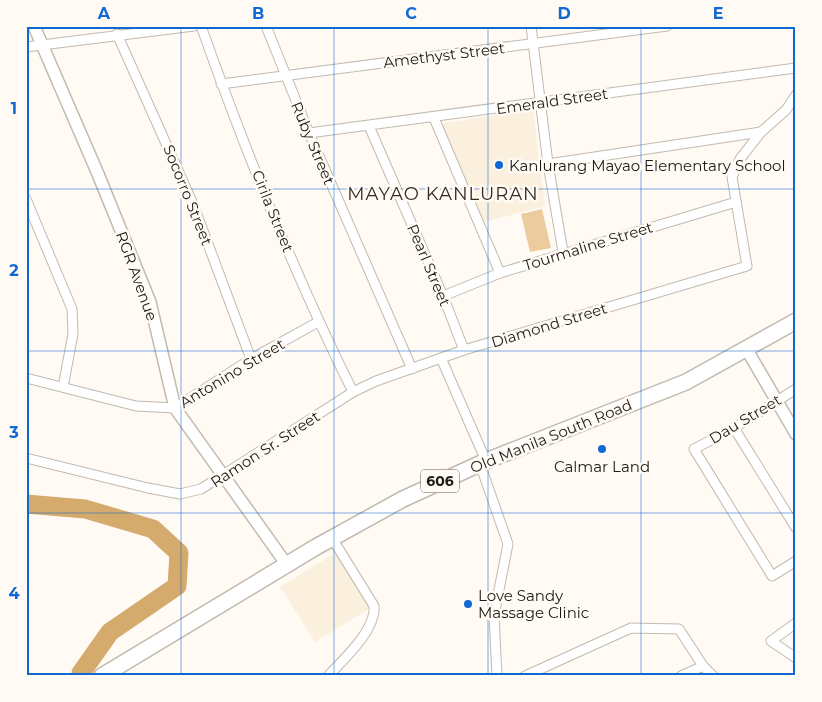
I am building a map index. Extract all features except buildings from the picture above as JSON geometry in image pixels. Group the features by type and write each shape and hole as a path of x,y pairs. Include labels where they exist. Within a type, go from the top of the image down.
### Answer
{"main road":[{"name":"Old Manila South Road","path":"102,676 332,538 403,499 483,462 686,382 796,322"}],"street":[{"name":"RGR Avenue","path":"34,26 98,174 150,302 176,408 288,565"},
{"path":"26,47 117,34 194,26"},
{"name":"Cirila Street","path":"201,26 221,84 318,322 353,392"},
{"name":"Ruby Street","path":"266,26 309,134 412,369"},
{"path":"531,26 548,164 563,252"},
{"name":"Amethyst Street","path":"221,84 667,26"},
{"name":"Socorro Street","path":"117,34 193,204 252,359"},
{"name":"Emerald Street","path":"309,134 796,68"},
{"path":"736,202 732,177 740,158 761,132 786,110 796,95"},
{"path":"434,118 500,273"},
{"name":"Pearl Street","path":"369,126 443,296 464,350"},
{"path":"548,164 761,132"},
{"path":"26,199 72,309 73,334 63,387"},
{"name":"Tourmaline Street","path":"443,296 500,273 563,252 736,202"},
{"name":"Diamond Street","path":"353,392 376,381 464,350 748,266 736,202"},
{"name":"Antonino Street","path":"26,378 136,406 176,408 252,359 318,322"},
{"path":"747,350 796,434"},
{"path":"441,358 483,462 508,544 494,615 497,676"},
{"name":"Dau Street","path":"796,389 734,428 694,449 772,576 796,561"},
{"name":"Ramon Sr. Street","path":"26,458 180,494 201,490 353,392"},
{"path":"734,428 796,528"},
{"path":"328,676 358,643 375,616 374,606 332,538"},
{"path":"796,623 771,641 796,658"},
{"path":"525,676 631,628 679,629 703,666 713,676"},
{"path":"681,676 703,666"}],"shaded area":[{"name":"Kanlurang Mayao Elementary School","path":"533,109 545,206 484,222 440,124"},
{"path":"542,209 551,248 530,252 521,214"},
{"path":"337,552 372,607 315,642 280,587"}],"waterway":[{"path":"26,504 85,509 153,529 179,553 177,586 110,632 81,673"}],"place":[{"name":"Kanlurang Mayao Elementary School","path":"499,165"},
{"name":"Calmar Land","path":"602,449"},
{"name":"Love Sandy Massage Clinic","path":"468,604"}],"district":[{"name":"MAYAO KANLURAN","path":"443,194"}]}
